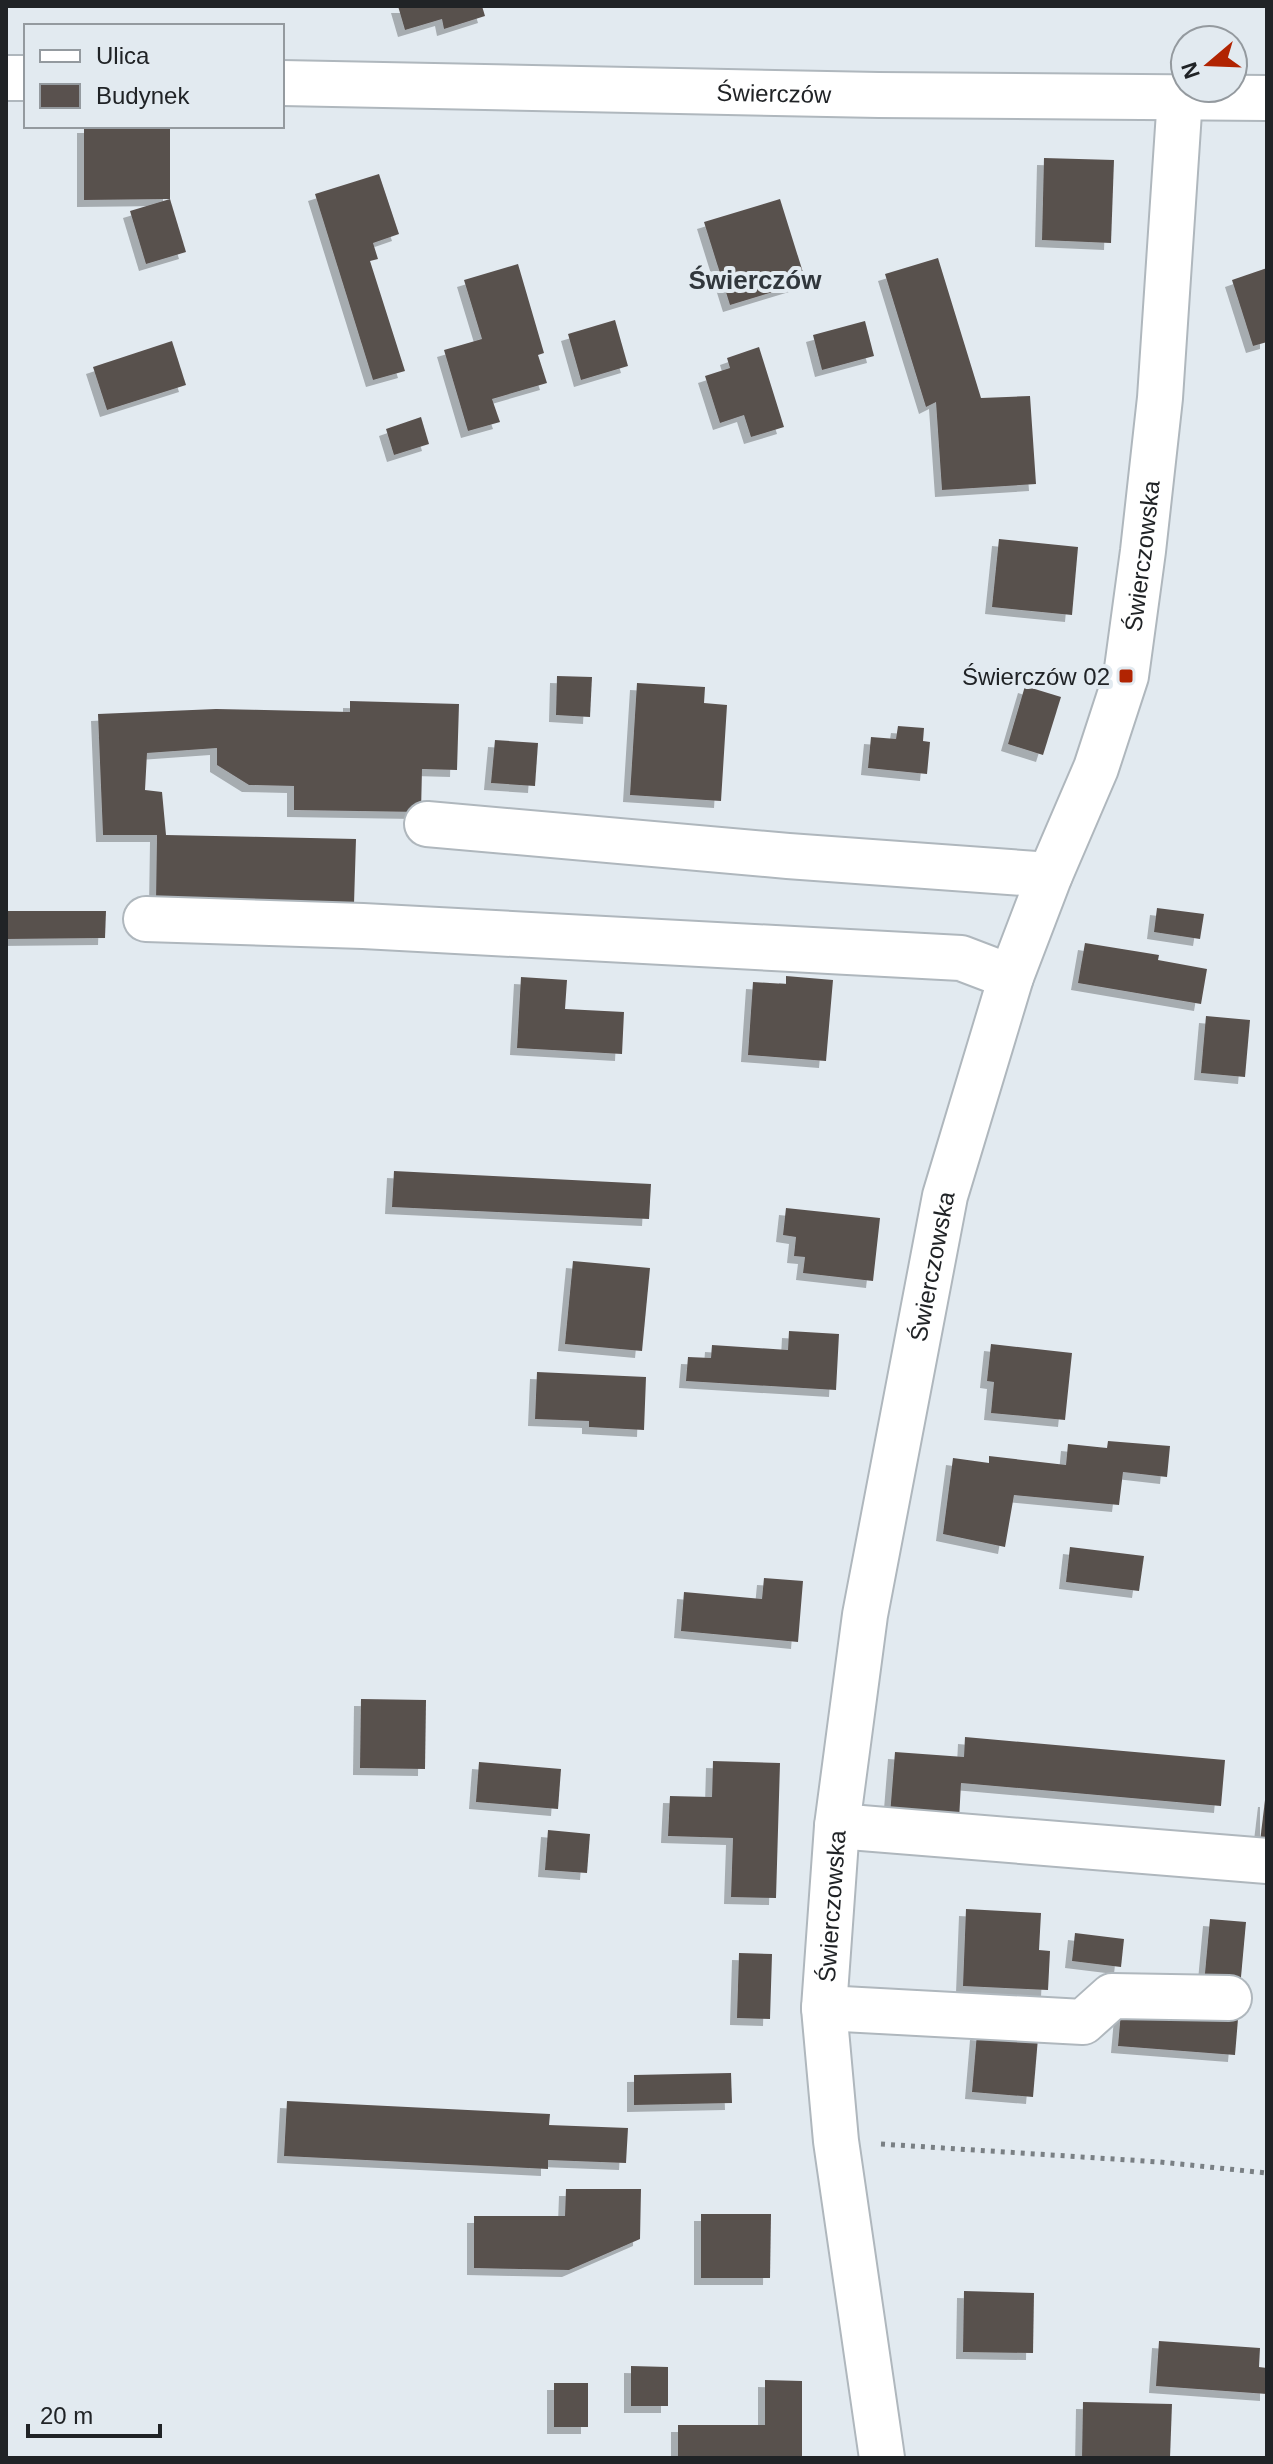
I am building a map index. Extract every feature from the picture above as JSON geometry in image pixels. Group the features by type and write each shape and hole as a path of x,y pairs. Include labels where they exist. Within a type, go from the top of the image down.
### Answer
{"street":[{"name":"Świerczów","path":"284,83 1169,97"},
{"name":"Świerczowska","path":"882,2458 836,2141 824,2008 837,1826 865,1615 945,1196 1011,977 1096,768 1126,676 1160,398 1180,104"},
{"path":"427,824 788,856 1050,875"},
{"path":"146,919 363,926 961,958 1011,977"},
{"path":"837,1826 1267,1861"},
{"path":"824,2008 1083,2022 1112,1996 1229,1998"}],"path":[{"path":"836,2141 1160,2162 1267,2173"}],"building":[{"path":"398,6 482,6 485,16 444,29 442,19 405,30"},
{"path":"84,128 170,128 170,199 84,200"},
{"path":"1044,158 1114,160 1111,243 1042,240"},
{"path":"379,174 399,234 373,243 378,259 370,261 405,371 373,380 315,194"},
{"path":"170,199 186,252 146,264 130,211"},
{"path":"780,199 806,282 730,305 704,222"},
{"path":"938,258 981,398 1030,396 1036,484 942,490 936,402 926,407 885,274"},
{"path":"518,264 544,353 538,355 547,383 492,399 500,422 468,431 444,350 482,339 464,280"},
{"path":"1267,268 1267,342 1253,346 1232,280"},
{"path":"615,320 628,366 581,380 568,334"},
{"path":"865,321 874,356 822,370 813,335"},
{"path":"172,341 186,385 107,410 93,367"},
{"path":"759,347 784,427 751,437 744,415 720,423 705,376 730,368 727,358"},
{"path":"421,417 429,444 394,455 386,429"},
{"path":"999,539 1078,547 1072,615 992,607"},
{"path":"557,676 592,677 590,717 556,715"},
{"path":"637,683 705,687 704,703 727,705 721,801 630,795"},
{"path":"1025,686 1061,697 1043,755 1008,744"},
{"path":"350,701 459,704 457,770 422,769 421,812 294,810 294,786 249,785 217,765 217,748 147,753 145,790 162,792 166,835 356,839 354,904 156,901 157,835 103,835 98,714 216,709 350,712"},
{"path":"898,726 924,728 923,741 930,742 927,774 868,768 871,737 896,739"},
{"path":"495,740 538,743 535,786 491,783"},
{"path":"1157,908 1204,914 1200,939 1154,932"},
{"path":"6,911 106,911 105,938 6,939"},
{"path":"1085,943 1159,955 1158,960 1207,969 1201,1004 1078,983"},
{"path":"786,976 833,980 826,1061 748,1055 753,982 786,984"},
{"path":"521,977 567,980 565,1009 624,1012 622,1054 517,1048"},
{"path":"1206,1016 1250,1020 1245,1077 1201,1073"},
{"path":"394,1171 651,1184 649,1219 392,1207"},
{"path":"786,1208 880,1218 873,1281 803,1273 805,1257 794,1256 796,1237 783,1235"},
{"path":"573,1261 650,1268 642,1351 565,1344"},
{"path":"789,1331 839,1334 836,1390 686,1381 688,1357 711,1358 712,1345 788,1350"},
{"path":"991,1344 1072,1353 1065,1420 991,1413 994,1382 987,1381"},
{"path":"537,1372 646,1377 644,1430 589,1427 589,1421 535,1419"},
{"path":"1108,1441 1170,1446 1167,1477 1123,1472 1119,1505 1014,1495 1005,1547 943,1534 953,1458 989,1463 989,1456 1066,1465 1068,1444 1107,1448"},
{"path":"1070,1547 1144,1556 1139,1591 1066,1582"},
{"path":"764,1578 803,1581 798,1642 681,1631 684,1592 762,1599"},
{"path":"361,1699 426,1700 425,1769 360,1768"},
{"path":"965,1737 1225,1760 1221,1806 961,1783 959,1820 890,1815 895,1752 964,1757"},
{"path":"713,1761 780,1763 776,1898 731,1897 733,1838 668,1836 670,1796 712,1797"},
{"path":"479,1762 561,1769 558,1809 476,1802"},
{"path":"1267,1800 1267,1851 1259,1850"},
{"path":"548,1830 590,1834 587,1873 545,1870"},
{"path":"966,1909 1041,1913 1039,1950 1050,1951 1048,1990 963,1986"},
{"path":"1210,1919 1246,1922 1240,1988 1204,1984"},
{"path":"1075,1933 1124,1939 1121,1967 1072,1961"},
{"path":"739,1953 772,1954 770,2019 737,2018"},
{"path":"1121,2012 1238,2019 1235,2055 1118,2046"},
{"path":"977,2033 1038,2038 1033,2097 972,2092"},
{"path":"731,2073 732,2103 634,2105 634,2075"},
{"path":"287,2101 550,2114 549,2125 628,2128 626,2163 548,2160 548,2169 284,2156"},
{"path":"566,2189 641,2189 640,2239 569,2270 474,2268 474,2216 565,2216"},
{"path":"701,2214 771,2214 770,2278 701,2278"},
{"path":"964,2291 1034,2293 1033,2353 963,2352"},
{"path":"1159,2341 1260,2348 1259,2367 1267,2368 1267,2394 1156,2386"},
{"path":"631,2366 668,2367 668,2406 631,2406"},
{"path":"765,2380 802,2381 802,2458 678,2458 678,2425 765,2425"},
{"path":"554,2383 588,2383 588,2427 554,2427"},
{"path":"1083,2402 1172,2404 1170,2458 1082,2458"}],"place":[{"name":"Świerczów 02","path":"1126,676"}],"district":[{"name":"Świerczów","path":"755,280"}]}
